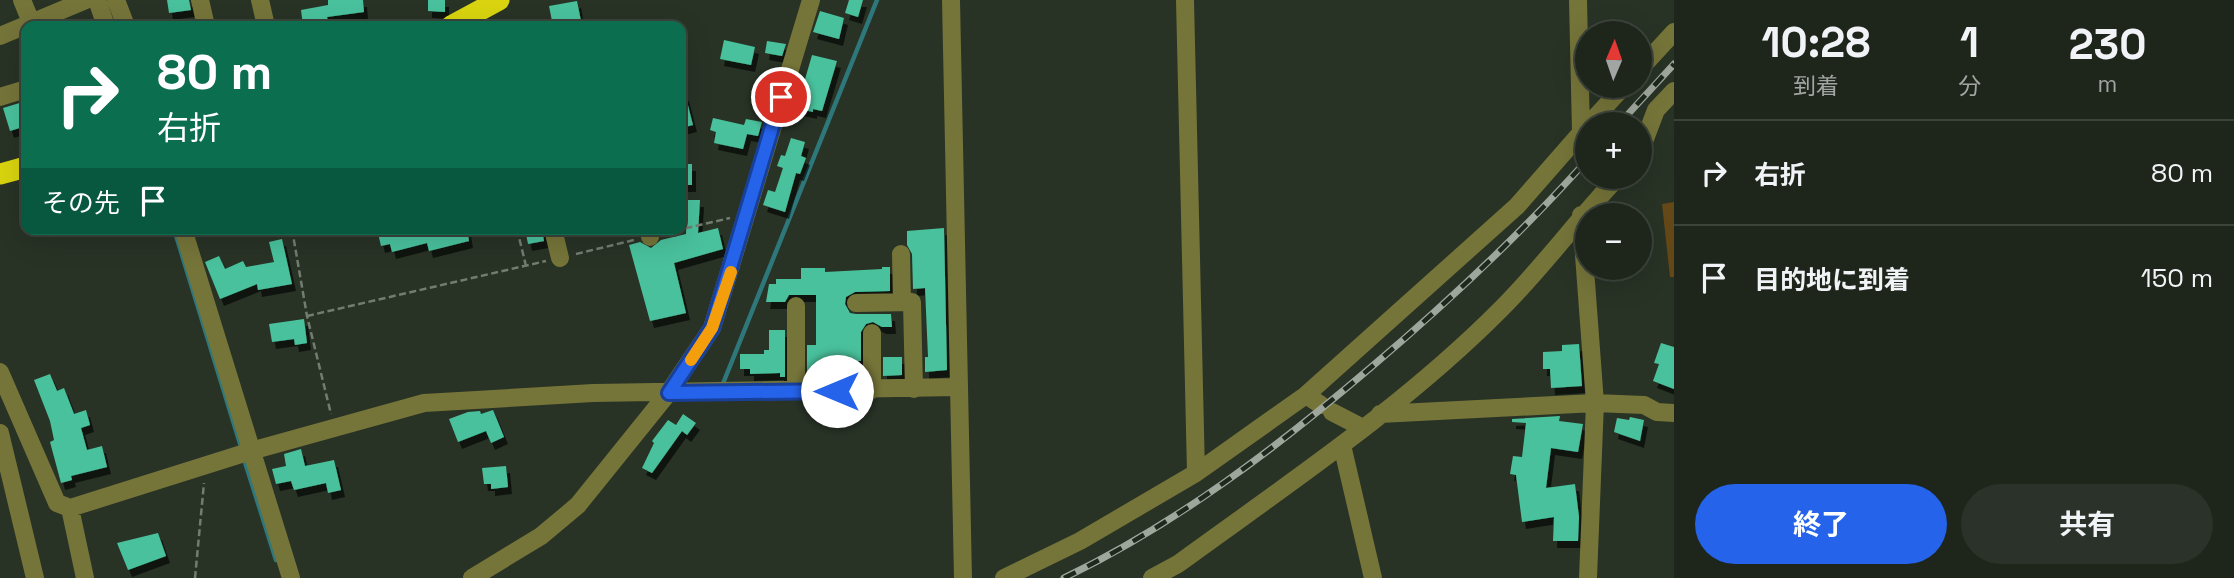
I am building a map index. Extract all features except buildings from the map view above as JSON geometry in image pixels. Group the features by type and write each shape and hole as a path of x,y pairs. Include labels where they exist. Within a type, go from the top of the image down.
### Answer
{"highway":[{"path":"459,21 499,0"},
{"path":"0,174 21,168"}],"street":[{"path":"22,0 31,21"},
{"path":"34,21 86,0"},
{"path":"97,0 104,21"},
{"path":"116,0 124,21"},
{"path":"200,0 205,21"},
{"path":"260,0 265,21"},
{"path":"476,577 541,536 579,505 669,393 712,328 811,0"},
{"path":"951,0 963,578"},
{"path":"1185,0 1196,473"},
{"path":"1578,0 1585,112"},
{"path":"0,36 21,27"},
{"path":"1652,56 1674,32"},
{"path":"0,97 21,91"},
{"path":"1652,120 1656,110 1674,91"},
{"path":"1600,112 1613,98"},
{"path":"1004,578 1080,541 1320,404 1517,206 1575,140"},
{"path":"1593,203 1606,189"},
{"path":"1152,578 1178,564 1342,445 1429,375 1503,307 1575,222"},
{"path":"185,235 291,578"},
{"path":"554,235 560,258"},
{"path":"901,254 902,302"},
{"path":"1586,280 1595,402 1587,578"},
{"path":"856,303 912,302 914,389"},
{"path":"796,306 796,391"},
{"path":"872,333 872,390"},
{"path":"0,372 57,503 70,508 251,451 424,403 593,393 959,387"},
{"path":"1380,414 1595,402 1644,405 1657,412 1674,413"},
{"path":"1320,404 1363,428"},
{"path":"0,433 35,578"},
{"path":"1342,445 1373,578"},
{"path":"70,508 85,578"}],"path":[{"path":"686,226 747,214"},
{"path":"293,235 307,316 334,428"},
{"path":"518,235 526,266"},
{"path":"307,316 560,258 643,235"},
{"path":"195,578 205,465"}],"shaded area":[{"path":"1674,202 1674,277 1670,277 1662,204"}],"waterway":[{"path":"722,386 877,0"},
{"path":"176,235 242,450"},
{"path":"244,459 276,560"}],"railway":[{"path":"1630,112 1674,64"},
{"path":"1064,578 1146,534 1185,509 1297,428 1454,294 1536,215 1575,173"}],"slow traffic":[{"path":"691,360 712,328 731,272"}],"route":[{"path":"781,97 712,328 669,393 837,391"}]}
